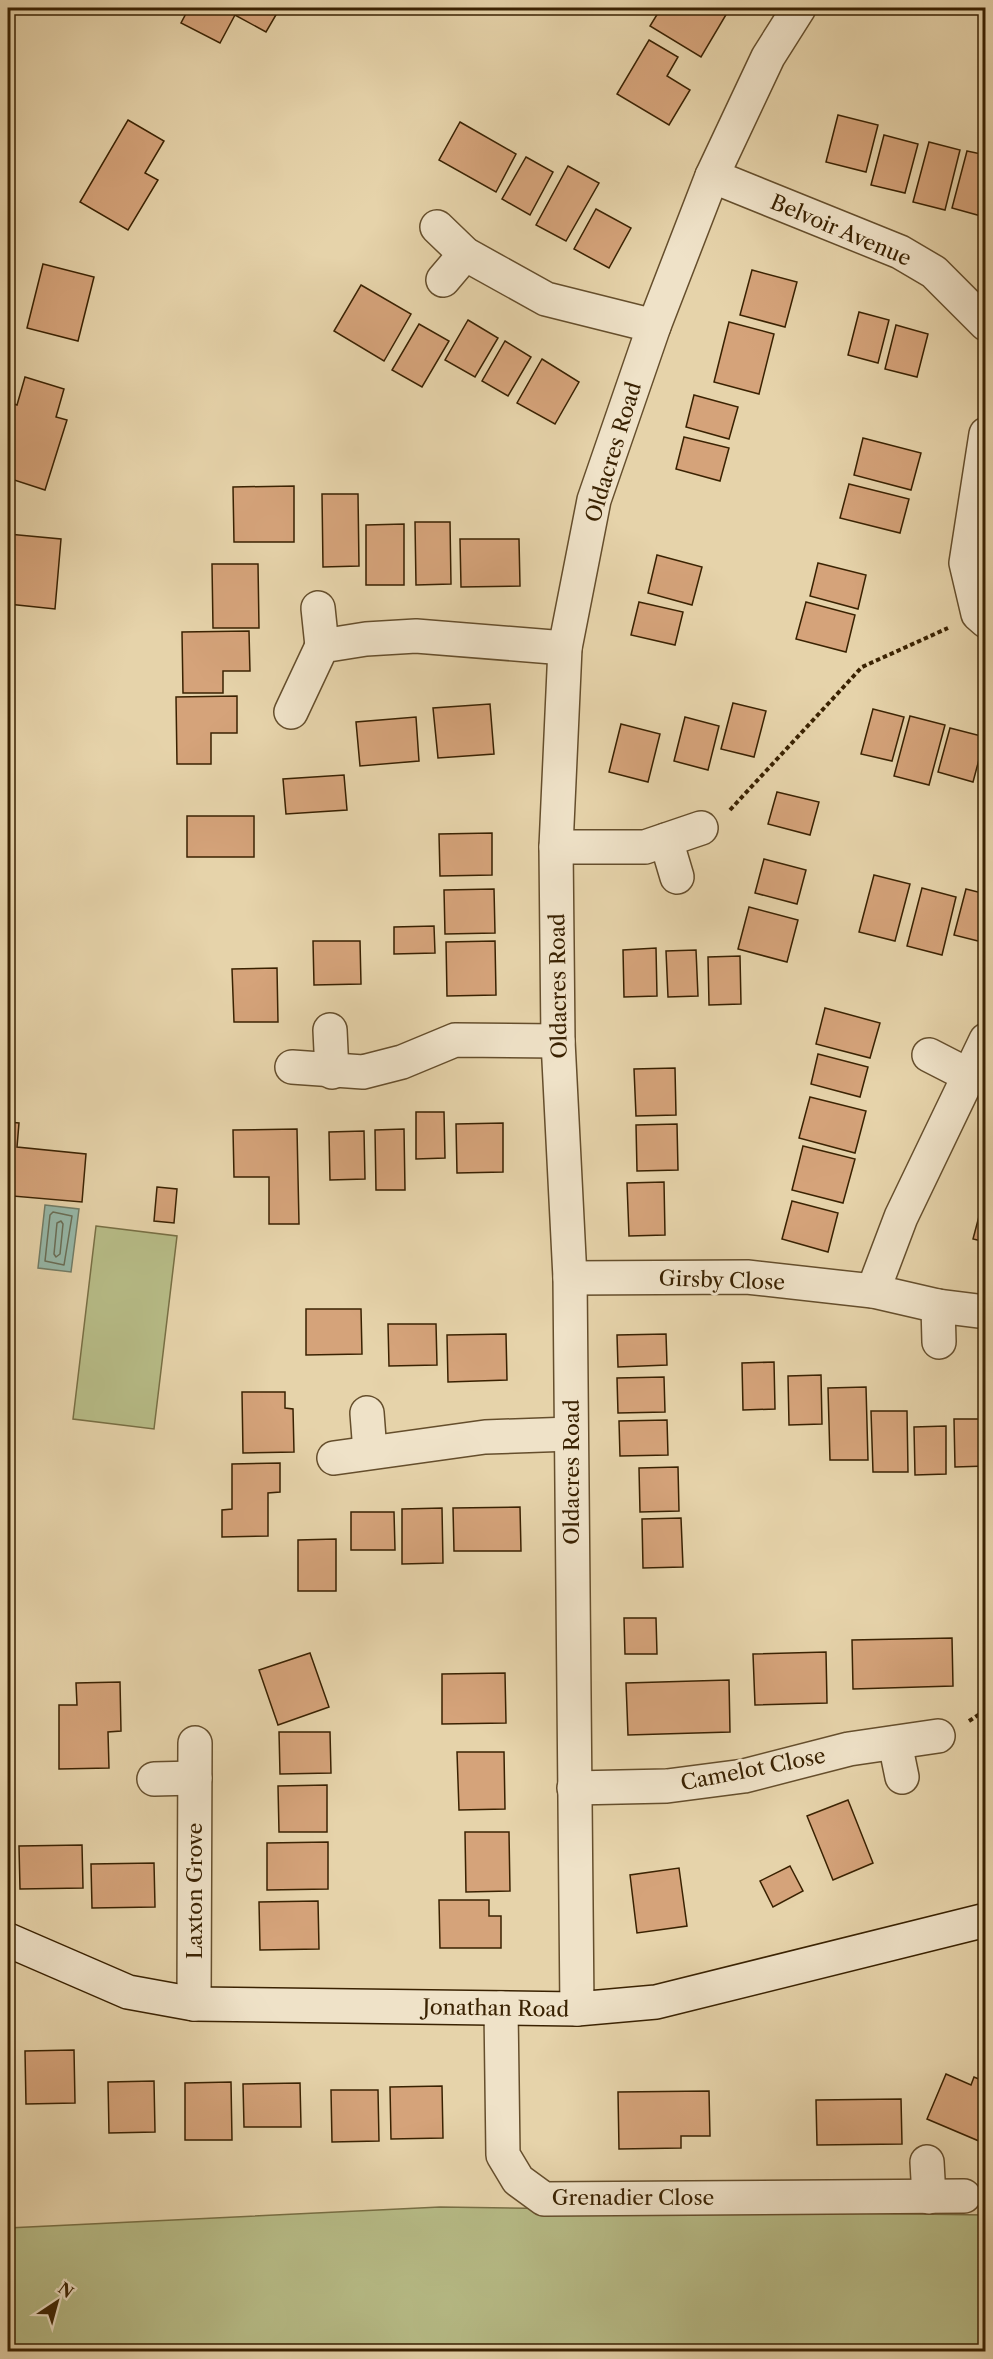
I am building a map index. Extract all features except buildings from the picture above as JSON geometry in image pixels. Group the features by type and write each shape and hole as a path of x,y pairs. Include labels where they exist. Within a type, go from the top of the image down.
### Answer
{"street":[{"name":"Oldacres Road","path":"577,2009 570,1278 558,1041 556,847 565,648 594,500 654,326 712,176 768,57 799,8"},
{"name":"Belvoir Avenue","path":"712,176 900,252 934,272 986,324"},
{"path":"437,227 465,254 546,299 654,326"},
{"path":"443,280 465,254"},
{"path":"982,617 966,563 986,434"},
{"path":"291,712 322,646 318,608"},
{"path":"322,646 366,639 416,636 565,648"},
{"path":"556,847 645,847 701,828"},
{"path":"666,840 677,877"},
{"path":"330,1030 332,1072"},
{"path":"292,1067 332,1072 363,1071 402,1062 455,1040 558,1041"},
{"path":"873,1292 901,1217 986,1040"},
{"path":"929,1055 968,1075"},
{"name":"Girsby Close","path":"570,1278 747,1277 873,1292 938,1306 986,1312"},
{"path":"938,1306 939,1342"},
{"path":"367,1413 370,1452"},
{"path":"333,1458 485,1437 571,1434"},
{"name":"Camelot Close","path":"574,1788 667,1786 744,1776 849,1749 938,1736"},
{"name":"Laxton Grove","path":"194,2004 195,1743"},
{"path":"895,1743 902,1777"},
{"path":"154,1779 195,1778"},
{"name":"Jonathan Road","path":"8,1940 128,1992 194,2004 577,2009 656,2002 986,1920"},
{"name":"Grenadier Close","path":"501,2008 503,2155 518,2180 544,2199 964,2196"},
{"path":"927,2162 929,2197"}],"path":[{"path":"701,828 736,806 862,667 982,617"}],"green space":[{"path":"96,1226 177,1236 154,1429 73,1419"},
{"path":"440,2207 985,2215 985,2351 8,2352 8,2228"}],"water":[{"path":"45,1205 79,1209 71,1272 38,1268"}]}
